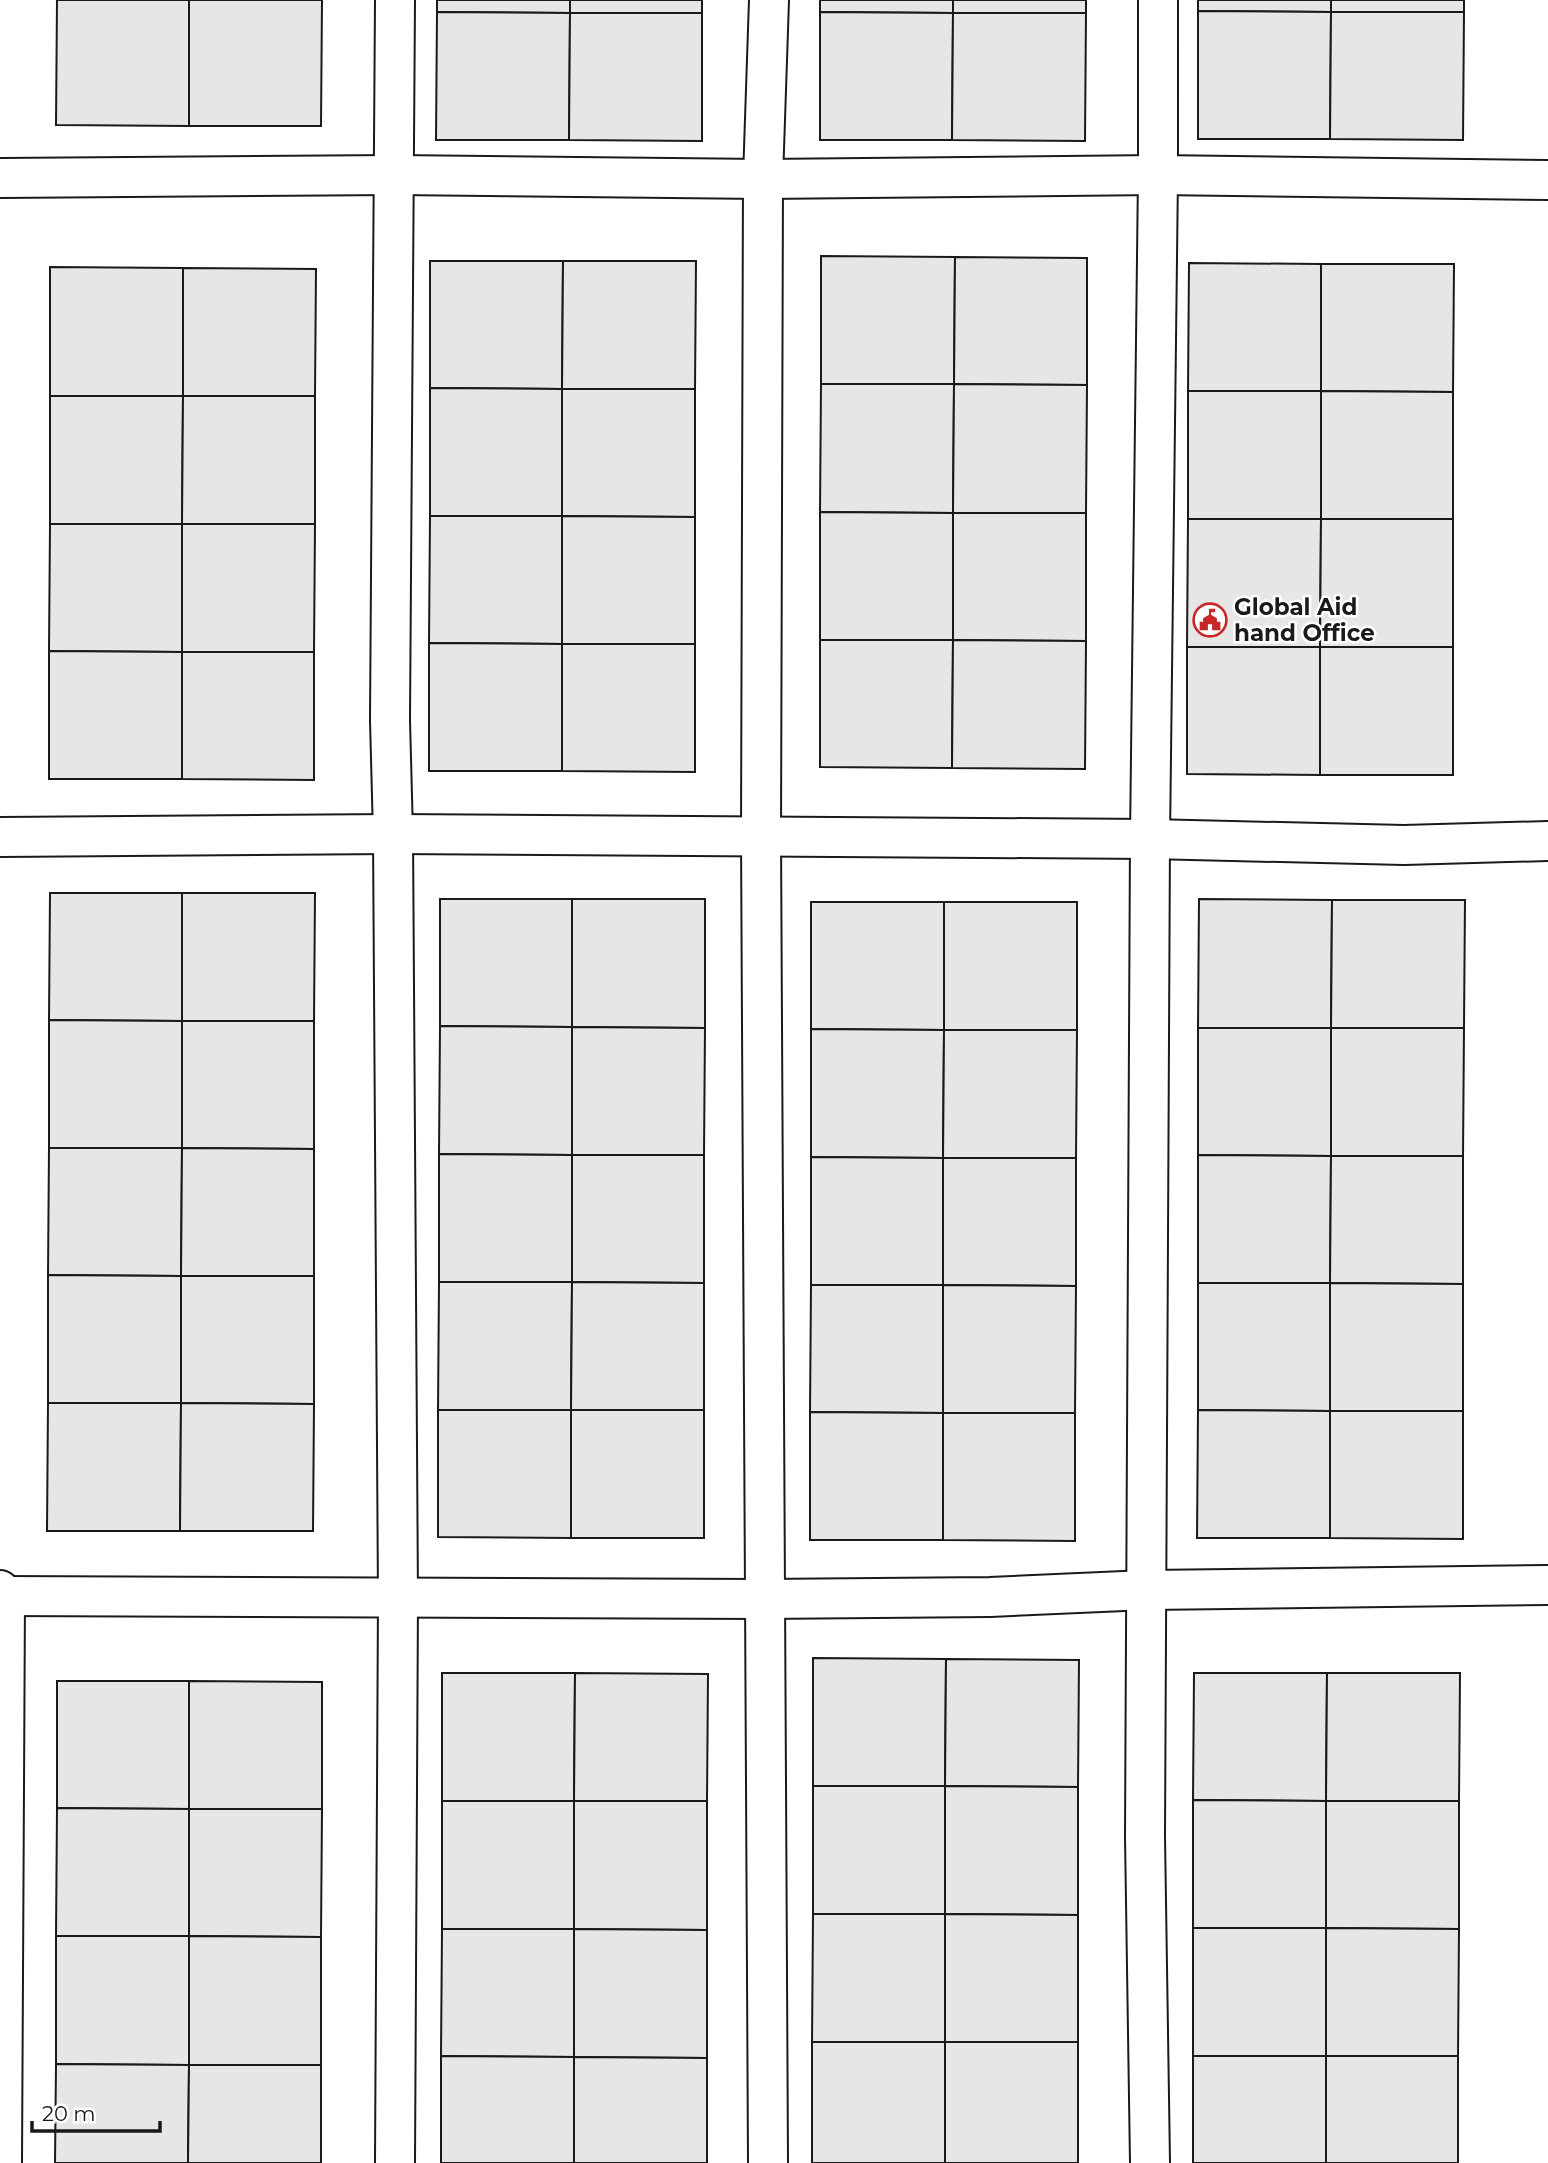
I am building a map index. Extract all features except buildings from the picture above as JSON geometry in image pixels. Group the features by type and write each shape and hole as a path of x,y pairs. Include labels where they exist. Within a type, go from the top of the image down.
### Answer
{"street":[{"path":"395,0 390,720 398,1599 395,2163"},
{"path":"768,2163 761,836 763,179 769,0"},
{"path":"1150,2163 1145,1836 1158,0"},
{"path":"0,178 395,175 763,179 1158,175 1548,180"},
{"path":"0,837 393,834 761,836 1150,839 1404,845 1548,841"},
{"path":"2,2163 2,1594 398,1599 764,1599 990,1597 1147,1590 1548,1585"}],"place":[{"name":"Global Aid hand Office","path":"1210,620"}]}
